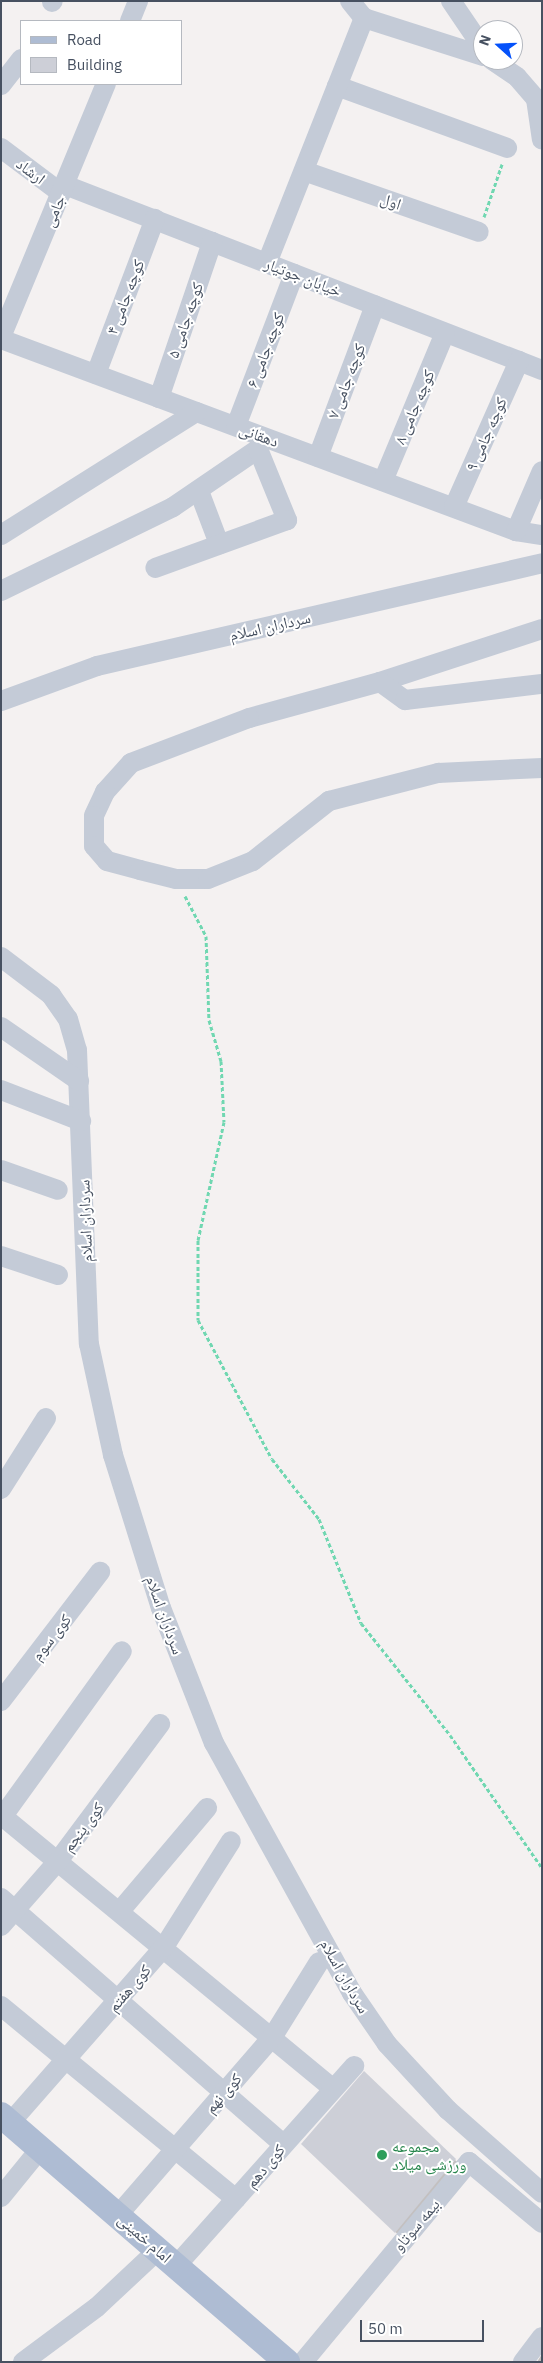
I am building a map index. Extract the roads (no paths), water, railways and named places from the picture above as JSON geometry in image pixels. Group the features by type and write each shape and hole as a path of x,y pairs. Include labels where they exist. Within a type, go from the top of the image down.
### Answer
{"main road":[{"name":"امام خمینی","path":"6,2119 288,2362"}],"street":[{"path":"130,20 138,1"},
{"path":"350,1 364,18 473,53"},
{"path":"451,1 473,33"},
{"path":"267,263 364,18"},
{"path":"1,85 20,60"},
{"path":"503,70 539,102 542,140"},
{"name":"جامی","path":"1,338 106,85"},
{"path":"337,86 507,148"},
{"name":"ارشاد","path":"1,148 63,189"},
{"name":"اول","path":"304,171 479,232"},
{"name":"خیابان جوتیار","path":"63,189 155,219 542,370"},
{"name":"کوچه جامی ۴","path":"96,374 155,219"},
{"name":"کوچه جامی ۵","path":"159,398 212,242"},
{"name":"کوچه جامی ۶","path":"236,426 294,274"},
{"name":"کوچه جامی ۷","path":"318,457 375,305"},
{"name":"کوچه جامی ۸","path":"383,481 445,332"},
{"name":"دهقانی","path":"1,338 236,426 262,444 318,457 516,531 542,536"},
{"name":"کوچه جامی ۹","path":"454,507 519,361"},
{"path":"1,535 196,412"},
{"path":"1,591 199,491 262,444 287,520 155,568"},
{"path":"516,531 542,471"},
{"path":"199,491 219,544"},
{"name":"سرداران اسلام","path":"1,701 97,666 542,563"},
{"path":"542,629 380,682 249,718 130,763 105,792 94,816 94,846 107,861 176,879 208,879 253,861 329,801 438,773 542,768"},
{"path":"380,682 405,700 542,684"},
{"name":"سرداران اسلام","path":"1,957 51,995 68,1019 77,1050 90,1344 111,1446 161,1608 214,1743 352,1994 387,2044 448,2110 542,2194"},
{"path":"1,1026 79,1081"},
{"path":"1,1090 81,1121"},
{"path":"1,1170 58,1190"},
{"path":"1,1256 58,1275"},
{"path":"1,1489 46,1418"},
{"name":"کوی سوم","path":"1,1701 100,1572"},
{"path":"122,1651 2,1816 273,2036 332,2088"},
{"name":"کوی پنجم","path":"1,1926 8,1904 58,1861 160,1724"},
{"path":"120,1912 207,1808"},
{"name":"کوی هفتم","path":"6,2119 66,2060 164,1947 231,1841"},
{"path":"8,1904 283,2144"},
{"name":"کوی نهم","path":"118,2215 174,2148 273,2036 319,1962"},
{"path":"1,2006 236,2199"},
{"name":"کوی دهم","path":"26,2361 97,2306 167,2257 236,2199 332,2088 354,2066"},
{"path":"1,2197 40,2149"},
{"name":"بیمه سوتاو","path":"303,2362 470,2162 542,2223"},
{"path":"523,2362 542,2337"}],"place":[{"name":"مجموعه ورزشی میلاد","path":"382,2155"}]}
